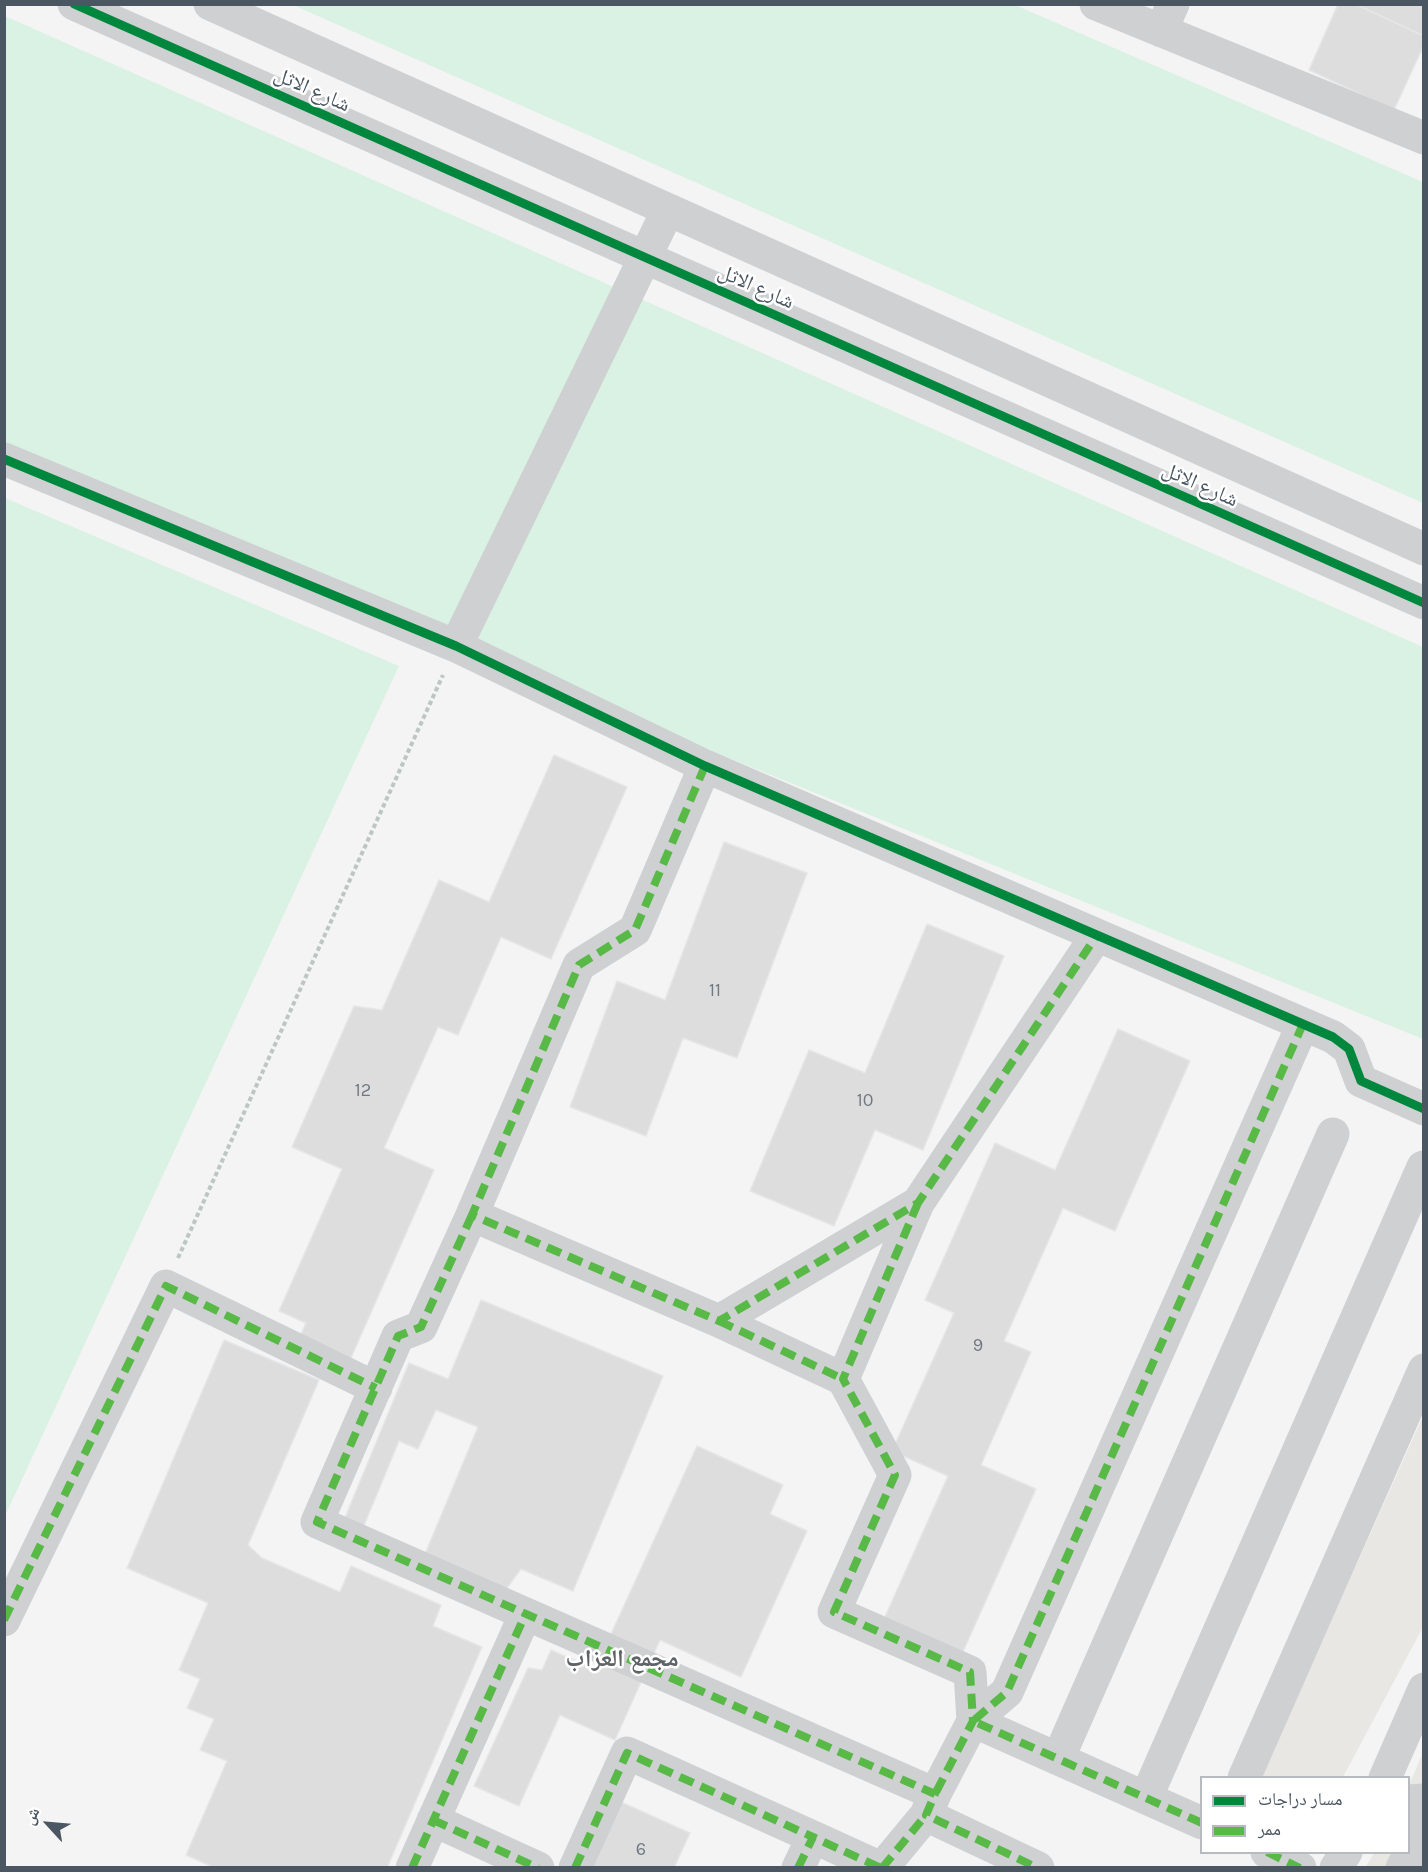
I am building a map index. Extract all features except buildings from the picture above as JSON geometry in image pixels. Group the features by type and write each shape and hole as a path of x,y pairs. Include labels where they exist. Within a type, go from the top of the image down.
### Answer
{"street":[{"name":"شارع الاثل","path":"74,4 1424,603"},
{"path":"1096,4 1167,18 1424,138"},
{"name":"شارع الاثل","path":"221,7 667,212 1424,549"},
{"path":"456,646 667,212"},
{"path":"1187,498 1208,453"},
{"path":"4,459 456,646 705,766 1333,1037 1349,1048 1361,1081 1424,1109"},
{"path":"705,766 635,930 579,964 472,1215 421,1327 398,1336 317,1522 525,1615 931,1805 1038,1868"},
{"path":"843,1379 918,1203 1097,935"},
{"path":"574,1868 627,1753 881,1868 931,1805 973,1721 1007,1692 1304,1024"},
{"path":"1058,1759 1333,1134"},
{"path":"1146,1798 1423,1167"},
{"path":"720,1321 918,1203"},
{"path":"472,1215 720,1321 843,1379 895,1474 834,1612 970,1672 973,1721"},
{"path":"4,1620 166,1286 376,1388"},
{"path":"1245,1776 1424,1370"},
{"path":"412,1868 525,1615"},
{"path":"1388,1773 1424,1689"},
{"path":"973,1721 1200,1822"},
{"path":"433,1820 538,1868"},
{"path":"1410,1851 1424,1825"},
{"path":"798,1868 813,1838"},
{"path":"1271,1854 1300,1868"},
{"path":"1336,1868 1345,1854"},
{"path":"1401,1868 1408,1854"}],"path":[{"path":"166,1286 456,646"}],"shaded area":[{"path":"1423,1416 1423,1627 1344,1776 1262,1776"},
{"path":"1423,1753 1423,1867 1365,1868 1373,1854 1410,1854 1410,1783"}],"green space":[{"path":"293,5 1015,5 1423,182 1423,503"},
{"path":"5,16 1423,647 1423,1039 425,635 5,453"},
{"path":"5,498 399,666 5,1516"}],"marked path":[{"path":"705,766 635,930 579,965 472,1215 719,1321 918,1203 1097,935"},
{"path":"1200,1822 973,1721 1007,1692 1303,1024"},
{"path":"918,1203 843,1379 895,1475 834,1612 970,1672 973,1721 935,1794"},
{"path":"472,1215 421,1327 398,1336 317,1522 935,1794 926,1815 1038,1868"},
{"path":"4,1620 166,1286 376,1388"},
{"path":"719,1321 843,1379"},
{"path":"412,1868 525,1615"},
{"path":"575,1868 627,1753 813,1837"},
{"path":"882,1868 926,1815"},
{"path":"433,1820 538,1868"},
{"path":"798,1868 813,1837 881,1868"},
{"path":"1271,1854 1300,1868"}],"cycle path":[{"path":"74,4 1424,603"},
{"path":"4,459 456,646 705,766 1333,1037 1349,1049 1361,1081 1424,1109"}],"district":[{"name":"مجمع العزاب","path":"622,1659"}]}
